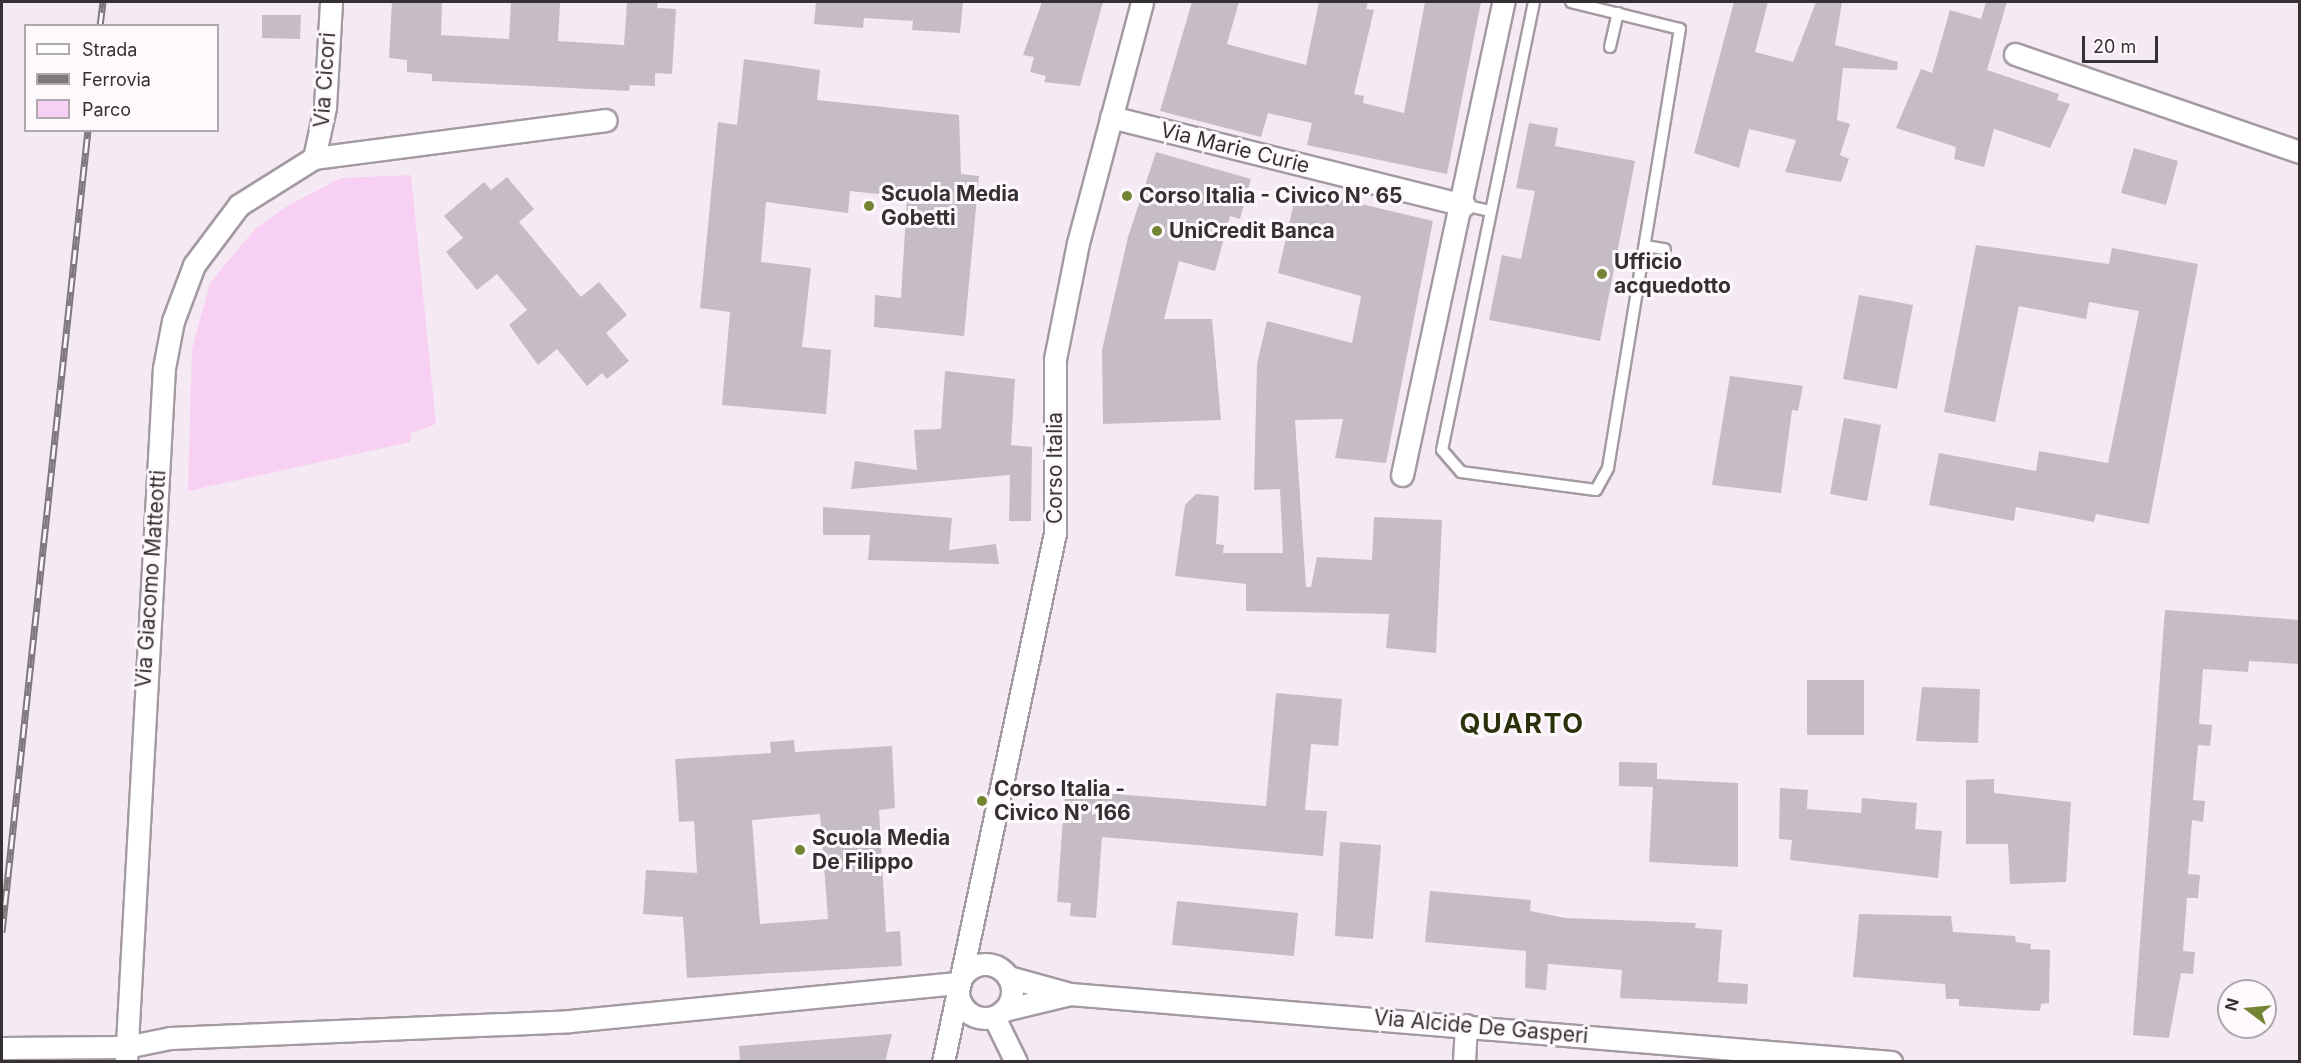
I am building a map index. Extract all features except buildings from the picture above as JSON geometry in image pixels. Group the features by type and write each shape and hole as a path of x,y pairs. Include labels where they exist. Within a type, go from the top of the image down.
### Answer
{"street":[{"name":"Via Cicori","path":"315,158 326,107 331,2"},
{"name":"Corso Italia","path":"943,1062 1055,533 1055,359 1111,117 1142,2"},
{"path":"1402,475 1464,205 1503,2"},
{"path":"2015,54 2300,152"},
{"name":"Via Marie Curie","path":"1111,117 1464,205"},
{"path":"315,158 606,120"},
{"name":"Via Giacomo Matteotti","path":"126,1054 163,391 173,321 194,266 239,206 315,158"},
{"path":"969,935 988,964 1008,977 1011,1000 999,1013"},
{"path":"2,1048 126,1054 170,1038 570,1021 959,983 970,969 988,964"},
{"name":"Via Alcide De Gasperi","path":"1008,977 1070,994 1891,1062"},
{"path":"959,983 966,1010 999,1013"},
{"name":"Via Alcide De Gasperi","path":"999,1013 1070,994"},
{"path":"999,1013 1016,1062"},
{"path":"1464,1062 1466,1025"}],"lane":[{"path":"1534,2 1442,450 1461,472 1596,490 1608,468 1680,29 1571,2"},
{"path":"1610,47 1618,13"},
{"path":"1464,205 1490,211"},
{"path":"1645,246 1665,249"}],"green space":[{"path":"411,175 436,424 411,433 410,442 188,491 192,349 210,283 255,229 287,206 341,178"}],"railway":[{"path":"100,24 103,2"},
{"path":"2,932 88,132"}],"place":[{"name":"Corso Italia - Civico N° 65","path":"1127,196"},
{"name":"Scuola Media Gobetti","path":"869,206"},
{"name":"UniCredit Banca","path":"1157,231"},
{"name":"Ufficio acquedotto","path":"1602,274"},
{"name":"Corso Italia - Civico N° 166","path":"982,801"},
{"name":"Scuola Media De Filippo","path":"800,850"}],"district":[{"name":"QUARTO","path":"1522,724"}]}
